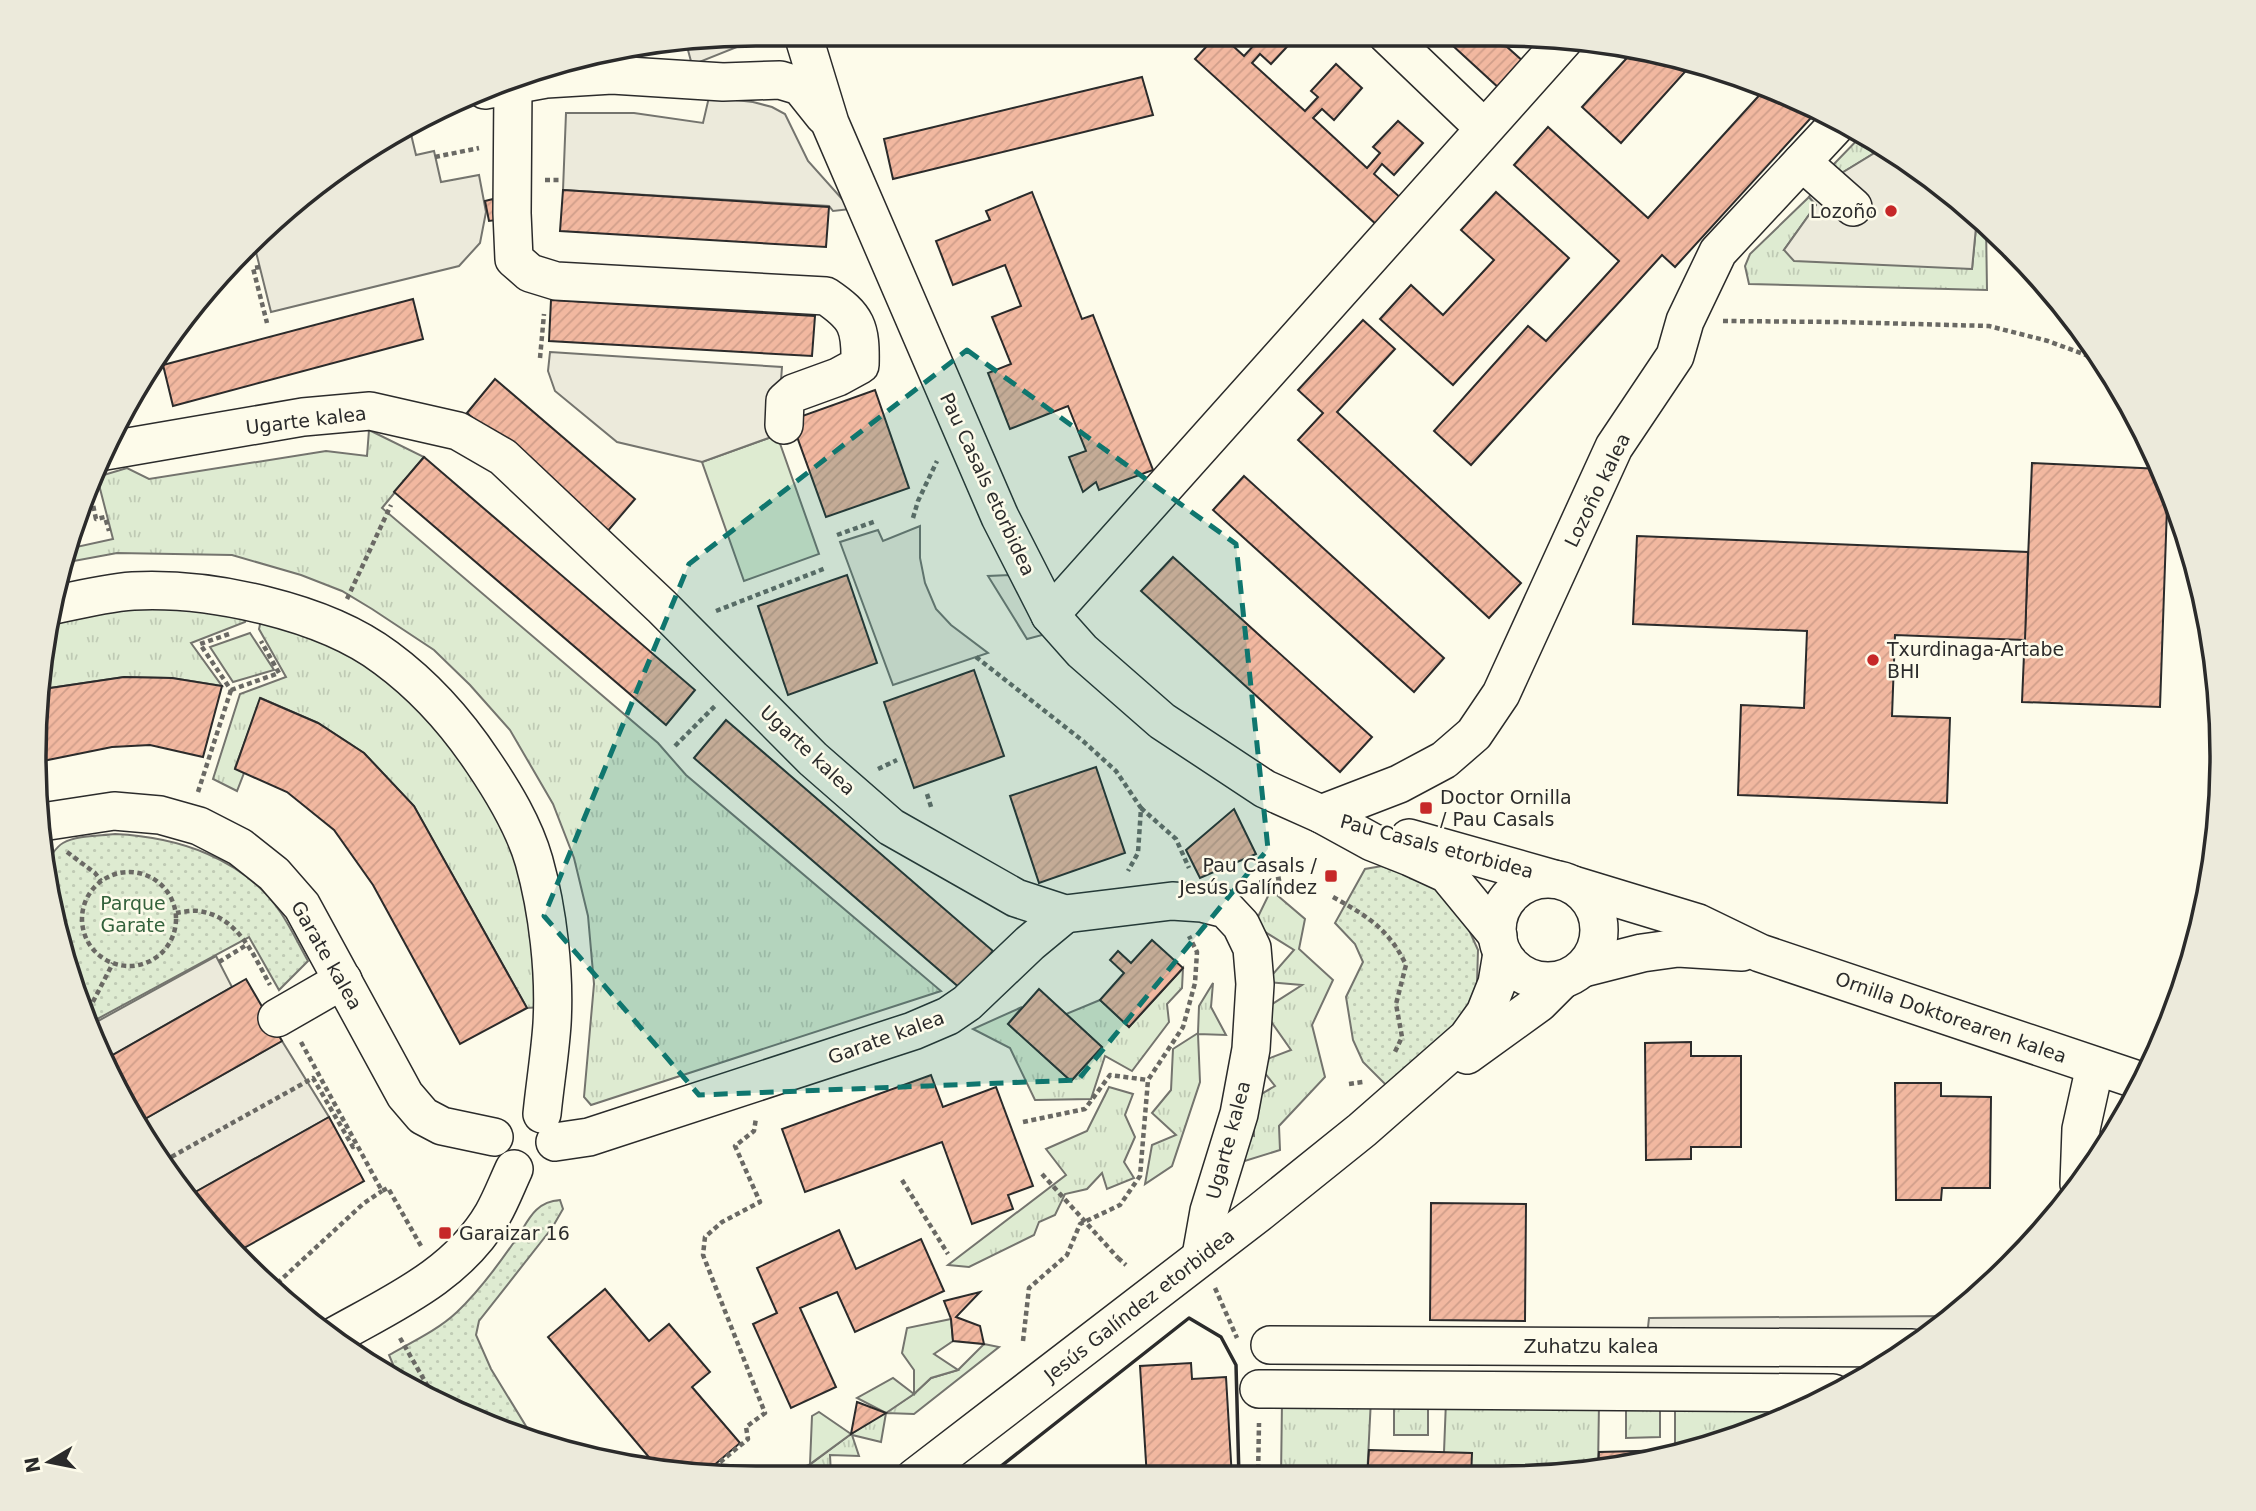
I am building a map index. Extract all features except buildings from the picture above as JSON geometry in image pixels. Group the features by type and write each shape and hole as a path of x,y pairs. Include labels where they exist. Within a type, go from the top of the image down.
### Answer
{"street":[{"path":"780,80 797,58 801,46"},
{"name":"Pau Casals etorbidea","path":"806,46 830,123 1000,517 1050,614 1082,651 1162,720 1265,789 1321,814 1371,842 1447,874 1500,945"},
{"path":"1399,46 1483,127"},
{"path":"1050,614 1483,127 1557,48"},
{"path":"531,82 612,75 723,82 780,80 800,86 830,123"},
{"path":"500,94 514,259 530,273 569,282 826,296 849,311 861,341 860,365 838,377 794,393 785,401 784,425"},
{"name":"Lozoño kalea","path":"1321,814 1399,784 1444,760 1474,734 1501,694 1615,447 1675,356 1685,321 1718,252 1833,129"},
{"path":"1802,162 1853,207"},
{"name":"Ugarte kalea","path":"115,449 314,416 370,411 458,431 503,457 680,625 813,759 891,827 1016,898 1065,914 1171,901 1202,903 1226,909 1241,925 1252,948 1255,984 1251,1049 1239,1114 1209,1211 1201,1256"},
{"path":"62,604 133,591 182,592 226,597 273,608 352,636 386,657 450,717 502,790 520,827 534,860 550,941 552,1023 548,1128 552,1154 540,1167 522,1171 514,1169 498,1156 494,1137 503,1118 512,1112 532,1110 548,1128"},
{"name":"Garate kalea","path":"51,836 114,811 160,815 188,823 240,847 274,874 302,906 405,1094 423,1116 442,1126 494,1137"},
{"name":"Pau Casals etorbidea","path":"1321,814 1563,882"},
{"path":"1531,881 1563,882 1584,893 1598,917 1598,945 1592,958 1572,974 1550,982 1528,977 1517,971 1500,945 1500,913 1512,894 1531,881"},
{"name":"Ornilla Doktorearen kalea","path":"1563,882 1698,923 1760,953 2132,1078"},
{"name":"Garate kalea","path":"548,1128 589,1137 913,1031 948,1016 967,1003 1065,914"},
{"name":"Jesús Galíndez etorbidea","path":"1362,1130 1467,1038 1485,1013 1497,983 1500,945"},
{"name":"Ornilla Doktorearen kalea","path":"1572,974 1642,953 1678,948 1760,953"},
{"name":"Jesús Galíndez etorbidea","path":"930,1466 1362,1130 1539,1003 1572,974"},
{"path":"281,1015 343,980"},
{"path":"2080,1166 2081,1129 2095,1066"},
{"path":"341,1332 423,1287 461,1256 493,1214 514,1169"},
{"name":"Zuhatzu kalea","path":"1254,1343 1892,1348"},
{"path":"1259,1389 1813,1393"}],"path":[{"path":"435,157 488,146"},
{"path":"260,267 253,268 267,323"},
{"path":"540,358 548,279"},
{"path":"1685,321 1989,326 2048,341 2087,355"},
{"path":"913,518 918,500 940,455"},
{"path":"93,503 96,519 106,517 109,531"},
{"path":"333,629 391,505"},
{"path":"837,535 876,521"},
{"path":"680,625 826,568"},
{"path":"231,690 200,644 232,634"},
{"path":"231,690 279,673 260,638"},
{"path":"976,657 1083,741 1116,771 1141,808 1176,839 1192,873"},
{"path":"675,747 738,684"},
{"path":"188,823 231,690"},
{"path":"1124,879 1138,853 1141,808"},
{"path":"51,837 101,881"},
{"path":"123,872 147,875 167,890 176,913 173,937 159,956 137,965 113,963 102,957 93,949 82,926 85,901 101,881 123,872"},
{"path":"1334,897 1368,917 1397,945 1406,965 1396,1004 1402,1037 1391,1058"},
{"path":"176,913 199,911 219,919 234,927 248,944 281,1015 382,1191"},
{"path":"1023,1342 1029,1288 1067,1255 1080,1223 1120,1205 1140,1176 1148,1080 1183,1027 1195,983 1197,952 1186,931"},
{"path":"219,962 248,944"},
{"path":"91,1005 113,963"},
{"path":"1023,1122 1085,1109 1110,1075 1148,1080"},
{"path":"170,1157 313,1078 353,1147 356,1144"},
{"path":"1349,1084 1370,1082"},
{"path":"717,1464 748,1439 746,1427 765,1413 703,1255 705,1237 722,1222 760,1202 736,1146 754,1131 757,1110"},
{"path":"1042,1174 1126,1265"},
{"path":"902,1181 948,1254"},
{"path":"279,1282 364,1203 388,1188 427,1255"},
{"path":"1201,1256 1254,1343"},
{"path":"383,1309 427,1384"},
{"path":"1258,1466 1259,1389"}],"highlighted area":[{"path":"967,350 1236,544 1268,849 1078,1080 699,1095 544,916 689,564"}],"green space":[{"path":"1856,141 1875,153 1840,174 1832,166"},
{"path":"1809,197 1816,205 1784,250 1972,269 1976,228 1986,238 1987,290 1749,284 1745,266 1750,254"},
{"path":"369,430 424,457 382,508 658,743 686,775 941,991 591,1105 584,1097 594,984 588,916 574,858 553,804 510,730 470,685 434,650 372,609 342,591 301,575 232,555 117,553 73,561 77,547 113,539 99,486 104,475 127,468 149,479 326,451 367,456"},
{"path":"777,435 819,554 744,581 702,462"},
{"path":"130,597 248,613 245,622 191,643 222,686 172,678 124,677 49,688 60,611"},
{"path":"261,620 313,633 381,669 437,720 509,832 527,887 541,1007 527,1008 414,806 364,753 318,723 261,698 235,768 244,773 237,791 213,779 240,694 286,677 259,629"},
{"path":"250,633 274,670 233,682 210,647"},
{"name":"Parque Garate","path":"115,834 162,840 208,854 229,865 266,894 285,919 308,961 279,990 249,937 97,1019 70,939 53,854 63,843 82,837"},
{"path":"1382,866 1433,885 1461,912 1478,950 1477,983 1469,1016 1387,1086 1363,1062 1353,1040 1346,997 1363,962 1355,944 1335,923 1365,869"},
{"path":"1271,890 1305,919 1299,949 1333,980 1312,1025 1325,1077 1279,1126 1280,1150 1235,1164 1243,1133 1254,1136 1253,1099 1275,1086 1257,1063 1291,1050 1263,1010 1302,985 1266,982 1294,950 1254,925"},
{"path":"1183,968 1182,988 1167,1004 1169,1022 1132,1071 1105,1056 1091,1099 1035,1100 1010,1048 973,1029 1022,1007 1008,1024 1071,1081 1102,1047 1066,1014 1100,1000 1129,1027"},
{"path":"1213,983 1211,1007 1226,1035 1198,1034 1200,1082 1172,1166 1145,1184 1152,1145 1176,1135 1152,1113 1171,1090 1173,1049 1198,1033 1199,1006"},
{"path":"1109,1087 1133,1094 1125,1115 1135,1137 1124,1162 1134,1178 1107,1189 1102,1173 1087,1189 1065,1194 1055,1215 1039,1222 1034,1235 969,1267 948,1265 1066,1175 1046,1149 1087,1131"},
{"path":"560,1200 563,1209 552,1228 479,1321 476,1335 491,1369 527,1428 441,1392 394,1366 389,1355 433,1330 457,1312 493,1271 536,1210"},
{"path":"951,1319 953,1341 934,1354 958,1370 931,1378 914,1394 914,1370 902,1353 907,1328"},
{"path":"984,1344 999,1347 914,1414 886,1413 881,1442 852,1435 859,1456 830,1455 831,1466 806,1466 851,1434 914,1394 931,1378 958,1370"},
{"path":"893,1378 914,1394 886,1413 857,1398"},
{"path":"1371,1399 1368,1466 1281,1466 1282,1401"},
{"path":"1446,1401 1599,1403 1598,1458 1547,1464 1459,1466 1444,1452"},
{"path":"1675,1403 1785,1405 1729,1428 1675,1443"},
{"path":"1394,1404 1428,1404 1428,1435 1394,1435"},
{"path":"1626,1406 1660,1406 1660,1437 1626,1438"},
{"path":"819,1412 851,1434 810,1464 812,1416"}],"shaded area":[{"path":"739,46 692,65 688,49"},
{"path":"709,97 753,102 785,114 808,161 851,209 833,211 829,206 563,190 566,113 634,113 703,123"},
{"path":"411,135 416,155 434,151 441,182 479,175 486,212 480,243 459,266 271,312 256,251 323,192 361,165"},
{"name":"Lozoño","path":"1875,153 1933,192 1976,228 1972,269 1794,261 1784,250 1816,205 1809,197 1832,166 1840,174"},
{"path":"550,352 782,367 777,435 702,462 617,442 555,391 548,371"},
{"path":"920,526 920,558 925,583 936,609 951,625 988,653 893,685 840,542 878,530 883,541"},
{"path":"1010,575 1023,602 1046,634 1027,639 988,576"},
{"path":"216,956 232,987 112,1055 98,1021"},
{"path":"282,1041 329,1117 195,1192 146,1118"},
{"path":"1937,1316 1892,1348 1646,1346 1649,1318"}],"wall":[{"path":"1001,1466 1189,1318 1221,1337 1236,1365 1239,1466"}],"place":[{"name":"Lozoño","path":"1891,211"},
{"name":"Txurdinaga-Artabe BHI","path":"1873,660"},
{"name":"Doctor Ornilla / Pau Casals","path":"1426,808"},
{"name":"Pau Casals / Jesús Galíndez","path":"1331,876"},
{"name":"Garaizar 16","path":"445,1233"}]}
